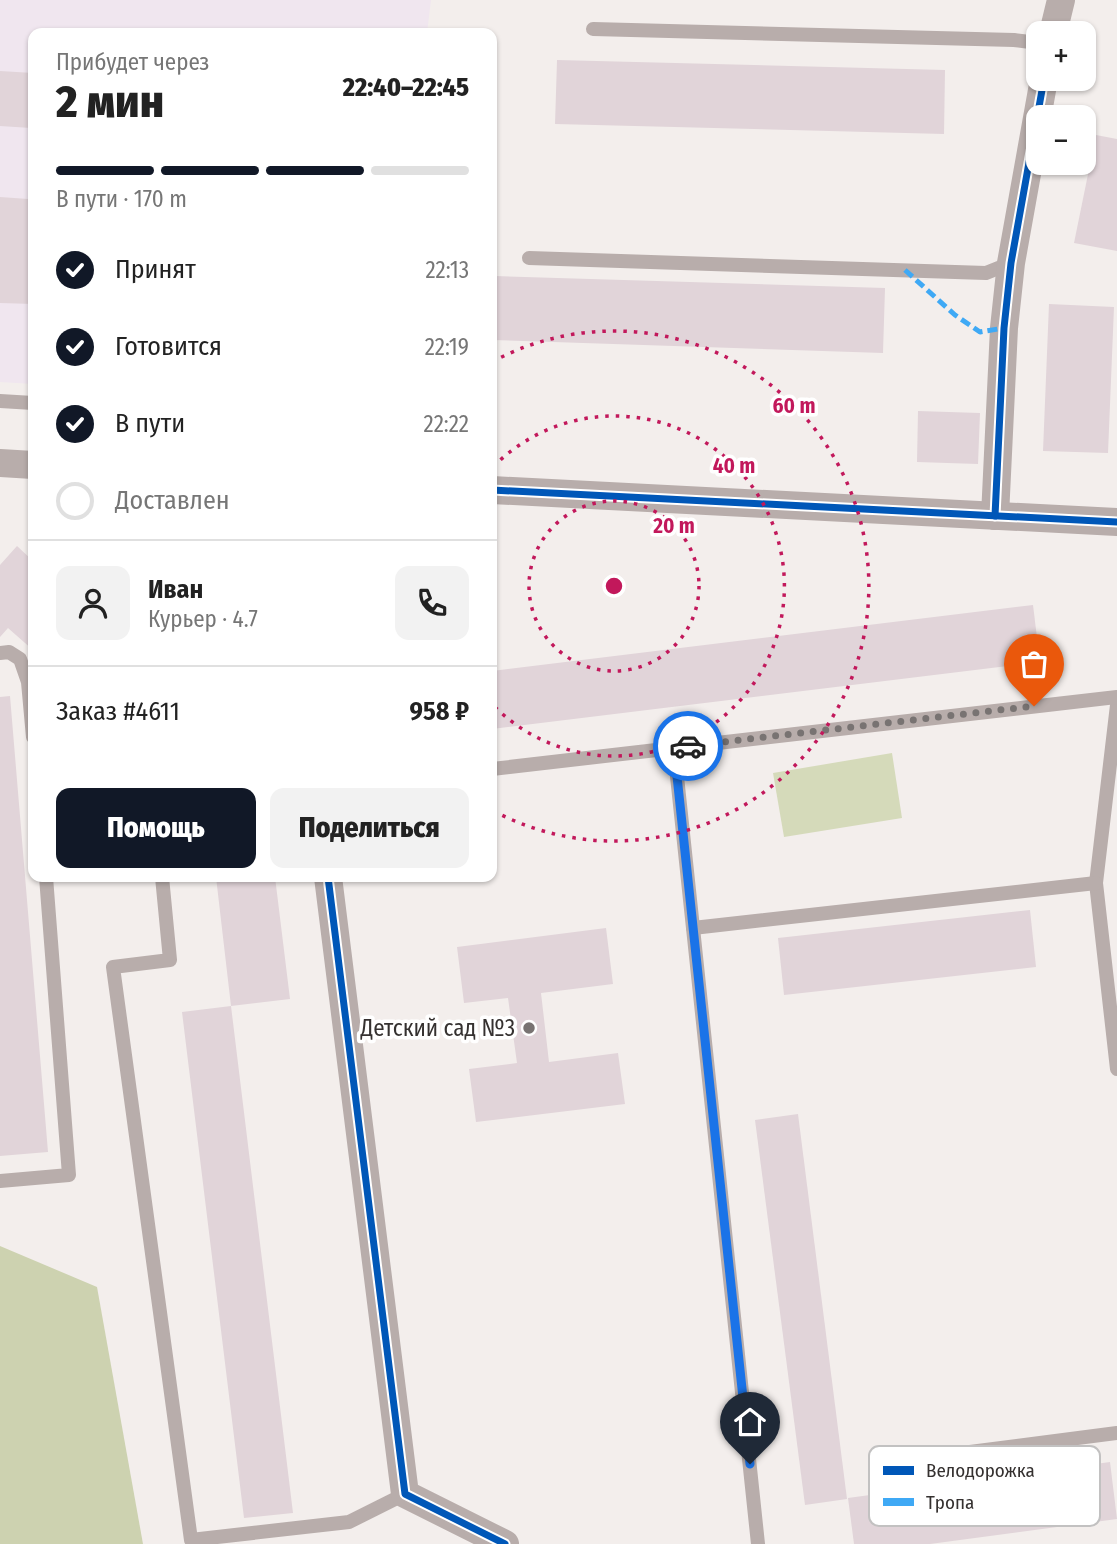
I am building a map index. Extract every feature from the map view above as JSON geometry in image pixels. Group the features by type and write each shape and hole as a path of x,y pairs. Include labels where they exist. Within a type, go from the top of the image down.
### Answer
{"street":[{"path":"1056,21 1061,0"},
{"path":"995,516 1004,328 1012,263 1043,91"},
{"path":"0,463 28,465"},
{"path":"497,490 1117,522"},
{"path":"329,882 405,1494 505,1544"}],"lane":[{"path":"593,29 1026,42"},
{"path":"529,258 986,272 1012,263"},
{"path":"0,401 28,403"},
{"path":"0,653 9,652 20,659 28,682"},
{"path":"497,768 1117,696"},
{"path":"1117,705 1096,883 1117,1069"},
{"path":"674,748 758,1544"},
{"path":"0,1181 69,1175 46,882"},
{"path":"162,882 170,960 113,967 191,1540 349,1522 405,1494"},
{"path":"693,928 1096,883"},
{"path":"1016,1446 1117,1433"}],"shaded area":[{"path":"0,0 431,0 428,28 28,28 28,384 0,382"}],"green space":[{"path":"892,753 902,818 784,837 773,773"},
{"path":"0,1246 97,1287 143,1544 0,1544"}],"building":[{"path":"557,60 945,70 944,134 555,124"},
{"path":"0,71 28,73 28,128 0,126"},
{"path":"1096,135 1117,139 1117,251 1074,243 1088,175 1096,175"},
{"path":"0,197 28,199 28,304 0,303"},
{"path":"497,276 885,288 883,353 497,340"},
{"path":"1049,304 1114,307 1108,453 1043,451"},
{"path":"918,411 980,413 978,464 917,462"},
{"path":"17,546 28,556 28,646 8,628 0,637 0,565"},
{"path":"1033,605 1040,662 497,728 497,670"},
{"path":"10,696 48,1152 0,1156 0,697"},
{"path":"217,882 276,882 290,999 231,1006"},
{"path":"1030,910 1036,967 784,995 778,938"},
{"name":"Детский сад №3","path":"606,928 613,984 541,993 549,1062 618,1053 625,1104 476,1122 469,1069 517,1063 508,998 464,1003 457,947"},
{"path":"231,1006 293,1513 244,1518 182,1012"},
{"path":"798,1114 847,1499 805,1505 755,1120"},
{"path":"1110,1462 1117,1519 1100,1521 1100,1463"},
{"path":"869,1495 869,1526 1065,1526 930,1544 854,1544 848,1498"}],"marked path":[{"path":"905,270 955,315 980,332 1004,328"}],"cycle path":[{"path":"995,516 1004,328 1011,263 1042,91"},
{"path":"497,490 1117,522"},
{"path":"329,882 405,1494 505,1544"}],"way so far":[{"path":"688,746 1034,706"}],"place":[{"name":"Детский сад №3","path":"529,1028"}],"route":[{"path":"688,746 674,748 750,1464"}]}
